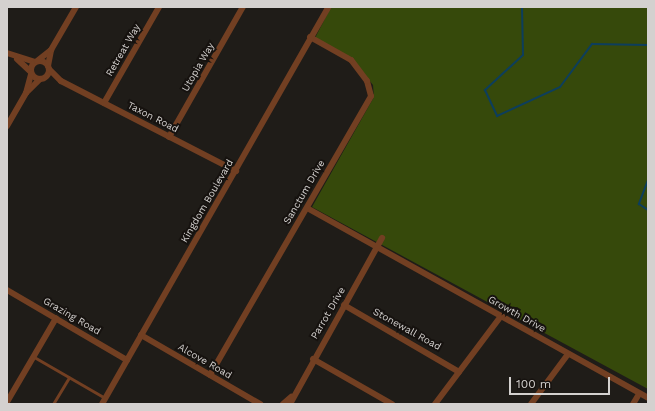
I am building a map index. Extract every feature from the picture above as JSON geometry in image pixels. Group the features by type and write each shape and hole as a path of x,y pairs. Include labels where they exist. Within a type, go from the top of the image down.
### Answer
{"street":[{"path":"26,93 42,79 48,68 51,50 76,7"},
{"name":"Retreat Way","path":"104,103 159,7"},
{"name":"Utopia Way","path":"169,137 244,7"},
{"name":"Kingdom Boulevard","path":"102,404 328,7"},
{"name":"Sanctum Drive","path":"210,375 307,208 371,92 351,60 310,38"},
{"path":"7,126 26,93 31,73 36,62 51,50"},
{"path":"7,54 17,59 36,62 48,68 61,81"},
{"path":"17,59 31,73 42,79 61,81"},
{"name":"Taxon Road","path":"61,81 236,171"},
{"name":"Growth Drive","path":"307,208 648,398"},
{"name":"Parrot Drive","path":"283,404 290,401 382,238"},
{"name":"Grazing Road","path":"7,290 127,360"},
{"name":"Stonewall Road","path":"344,305 459,372"},
{"path":"435,404 501,316"},
{"path":"7,402 56,318"},
{"name":"Alcove Road","path":"141,335 259,404"},
{"path":"531,404 568,354"},
{"path":"313,359 392,404"},
{"path":"633,404 640,394"}],"lane":[{"path":"33,357 105,398"},
{"path":"53,404 69,377"}],"green space":[{"path":"331,7 648,7 648,389 312,207 374,97 373,85 353,60 315,38"}],"waterway":[{"path":"522,7 523,55 485,90 497,116 560,87 592,44 648,45"},
{"path":"648,180 639,204 648,210"}]}
